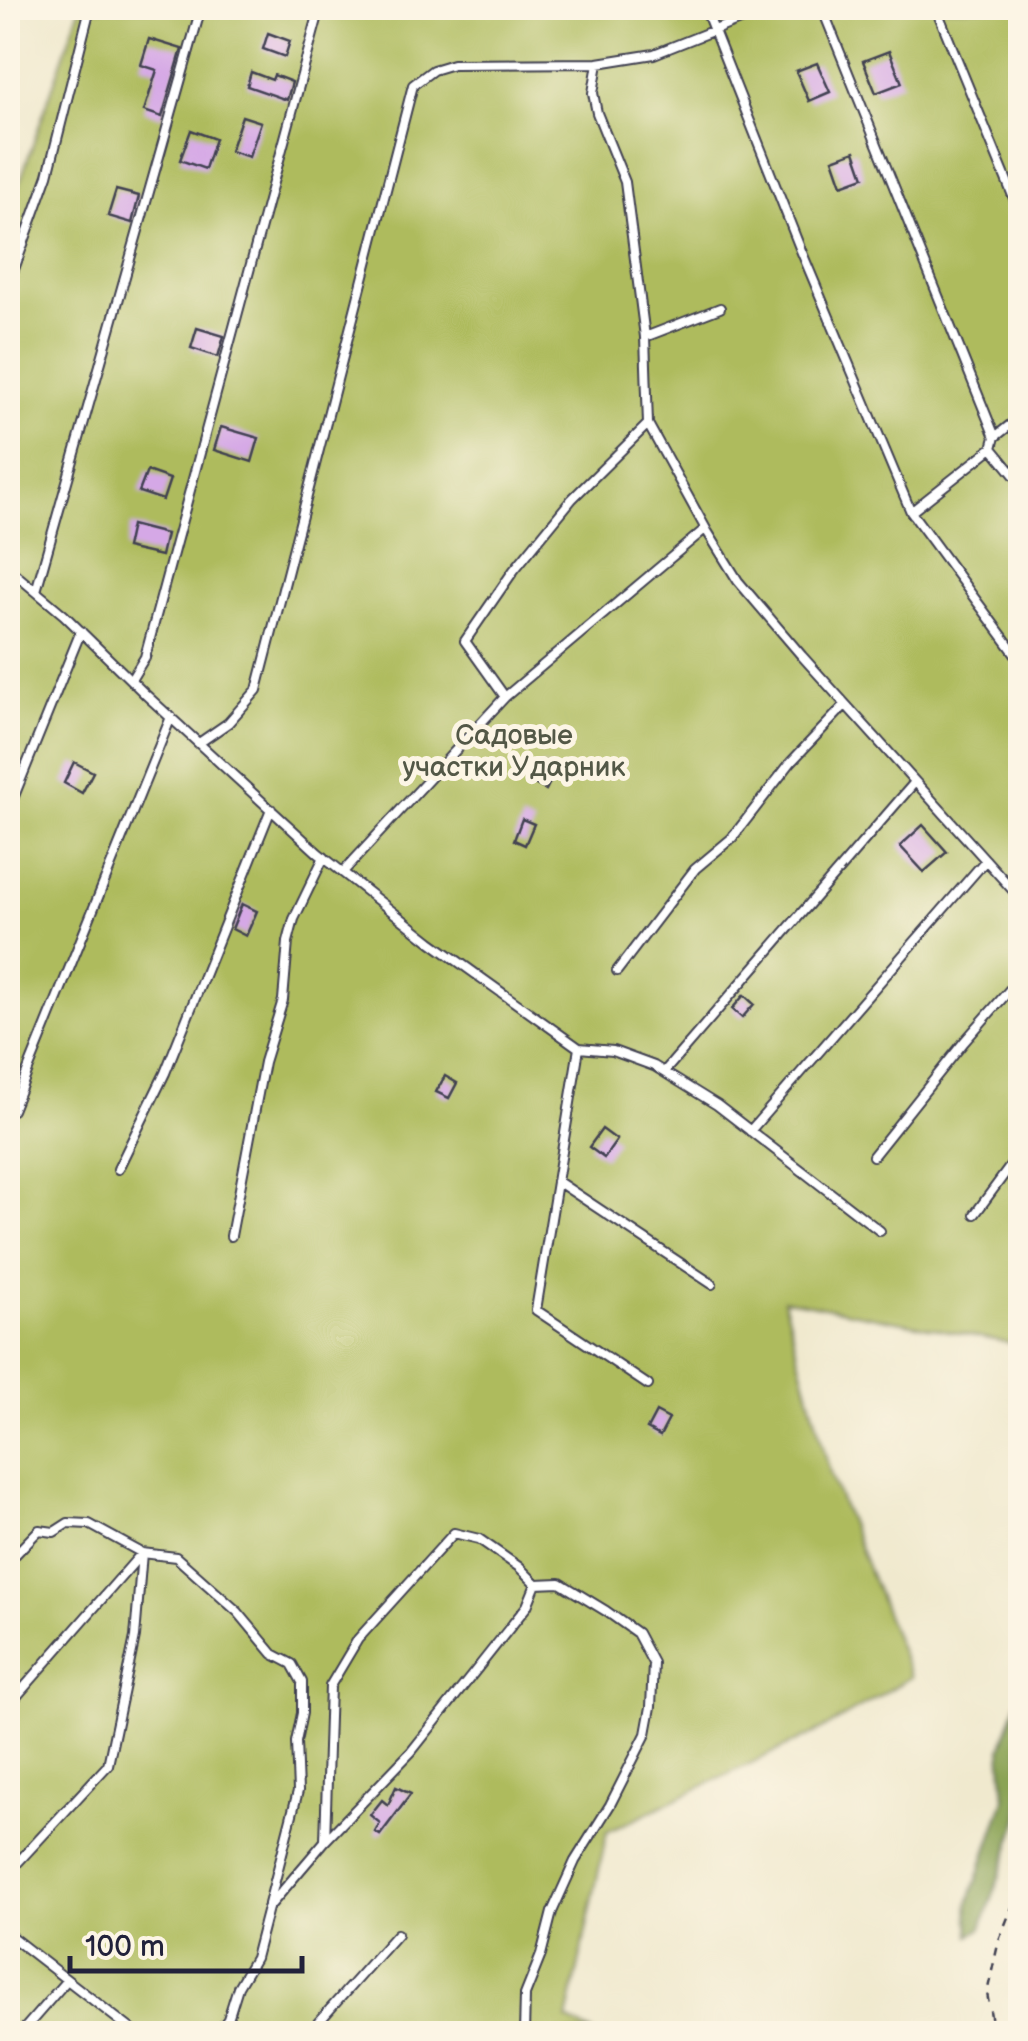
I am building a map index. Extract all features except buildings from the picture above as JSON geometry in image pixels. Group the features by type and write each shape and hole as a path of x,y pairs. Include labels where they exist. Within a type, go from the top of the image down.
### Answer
{"lane":[{"path":"8,286 48,175 90,8"},
{"path":"36,591 201,8"},
{"path":"130,680 145,658 320,8"},
{"path":"705,8 911,512 1020,660"},
{"path":"199,742 228,723 257,690 414,86 432,70 453,64 598,63 654,54 770,8"},
{"path":"822,8 995,437"},
{"path":"936,8 1020,212"},
{"path":"598,63 593,93 597,113 625,182 645,337 648,424 738,581 1020,898"},
{"path":"645,337 720,308"},
{"path":"911,512 992,448 995,437 1020,417"},
{"path":"506,697 465,641 514,570 572,499 648,424"},
{"path":"992,448 1020,482"},
{"path":"343,872 506,697 706,529"},
{"path":"8,568 324,857 432,942 579,1048 613,1052 654,1066 717,1105 880,1231"},
{"path":"8,811 81,631"},
{"path":"617,971 695,870 732,838 792,762 845,704"},
{"path":"12,1110 171,717"},
{"path":"664,1072 915,782"},
{"path":"118,1169 165,1072 271,809"},
{"path":"231,1236 264,1062 283,1000 288,942 294,919 324,857"},
{"path":"750,1131 986,860"},
{"path":"873,1156 1020,978"},
{"path":"579,1048 536,1310 648,1385"},
{"path":"975,1214 1020,1153"},
{"path":"557,1182 712,1284"},
{"path":"8,1562 39,1530 54,1532 68,1522 89,1524 142,1553 176,1557 238,1612 273,1654 292,1664 302,1682 302,1713 296,1742 298,1791 255,1958 238,1987 228,2019 217,2034"},
{"path":"326,1841 330,1686 358,1639 454,1534 479,1539 536,1584 560,1583 637,1633 654,1663 646,1734 552,1912 542,1955 525,1995 524,2034"},
{"path":"8,1706 142,1553"},
{"path":"8,1874 108,1765 135,1636 142,1553"},
{"path":"268,1908 411,1752 527,1606 536,1584"},
{"path":"8,1934 124,2029 136,2034"},
{"path":"308,2034 397,1934"},
{"path":"20,2034 67,1980"}],"path":[{"path":"994,2034 986,1992 999,1940 1020,1887"}],"green space":[{"name":"Садовые участки Ударник","path":"80,8 1020,8 1020,1345 783,1299 831,1476 911,1677 827,1727 607,1832 567,2020 594,2033 8,2033 8,199 13,202"},
{"path":"1020,1692 1020,1816 982,1928 970,1936 968,1905 1005,1799 1001,1749"}]}
